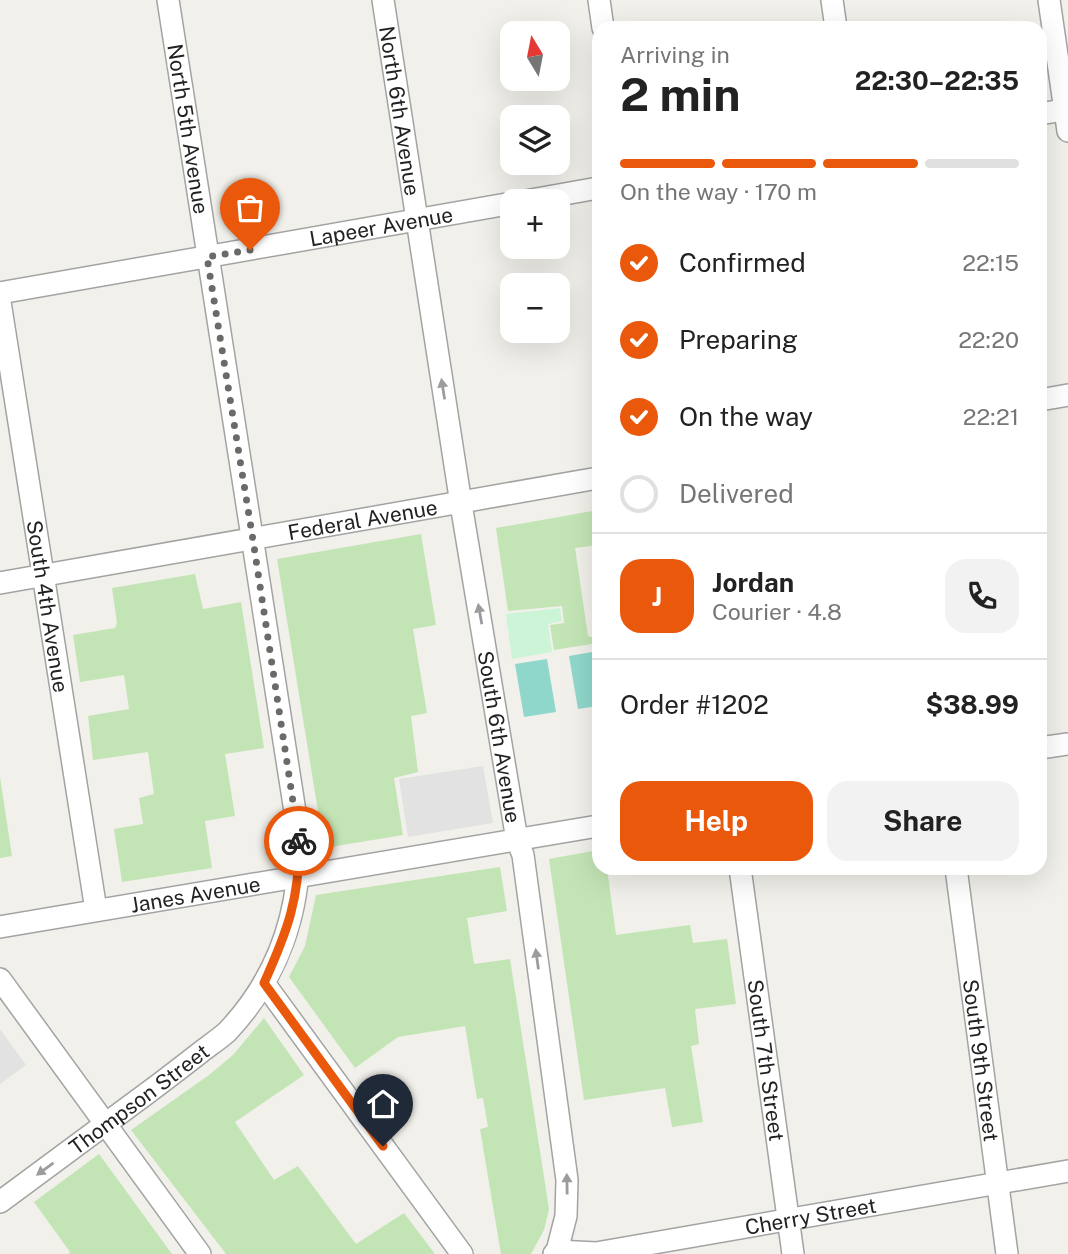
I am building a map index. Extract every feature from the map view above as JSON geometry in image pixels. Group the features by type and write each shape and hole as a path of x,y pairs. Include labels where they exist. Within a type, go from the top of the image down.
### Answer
{"street":[{"name":"North 5th Avenue","path":"168,0 253,540"},
{"name":"North 6th Avenue","path":"383,0 416,220"},
{"path":"598,0 602,21"},
{"path":"832,0 835,21"},
{"path":"1047,115 1067,117 1049,0"},
{"path":"570,193 592,189"},
{"name":"Lapeer Avenue","path":"0,292 500,205"},
{"name":"South 6th Avenue","path":"416,220 517,840 523,855 567,1181 566,1216 556,1253"},
{"name":"South 4th Avenue","path":"0,302 96,910"},
{"path":"1047,399 1068,395"},
{"name":"Federal Avenue","path":"0,583 592,479"},
{"name":"Thompson Street","path":"0,1202 225,1034 246,1010 264,983 283,942 296,894 299,837 253,540"},
{"path":"1047,747 1068,744"},
{"name":"Janes Avenue","path":"0,927 592,827"},
{"name":"South 7th Street","path":"741,875 793,1254"},
{"name":"South 9th Street","path":"957,875 1007,1254"},
{"path":"0,979 200,1254"},
{"path":"264,983 462,1254"},
{"name":"Cherry Street","path":"556,1253 596,1253 1068,1171"}],"green space":[{"path":"592,511 592,546 575,548 588,636 592,637 592,644 554,650 550,625 564,623 562,606 508,611 496,528"},
{"path":"421,534 436,625 413,629 427,713 411,716 418,772 394,778 403,835 324,848 277,559"},
{"path":"195,574 203,609 241,602 264,748 225,754 235,816 205,821 212,868 122,882 114,829 143,824 139,798 154,794 148,752 93,760 88,716 129,709 124,675 80,682 73,635 115,628 117,623 112,588"},
{"path":"560,608 562,621 548,624 552,652 512,659 506,614"},
{"path":"0,777 12,856 0,858"},
{"path":"592,851 592,875 608,875 616,935 690,925 693,943 727,939 736,1004 695,1009 699,1044 691,1046 703,1122 672,1127 665,1088 584,1100 549,859"},
{"path":"500,867 507,911 467,918 474,964 510,959 549,1209 544,1230 531,1254 501,1254 480,1129 488,1127 483,1098 477,1099 465,1026 398,1037 355,1068 289,977 305,946 316,895"},
{"path":"264,1018 304,1075 235,1122 274,1180 298,1166 356,1244 404,1213 435,1254 226,1254 131,1130 233,1055"},
{"path":"99,1154 172,1254 68,1254 70,1252 34,1202"}],"shaded area":[{"path":"592,652 592,707 578,709 569,656"},
{"path":"547,659 556,712 524,717 515,664"},
{"path":"483,766 493,823 408,837 399,779"},
{"path":"0,1029 26,1065 0,1084"}],"way so far":[{"path":"250,250 207,257 299,841"}],"route":[{"path":"299,841 296,894 292,913 283,942 264,983 383,1146"}]}
